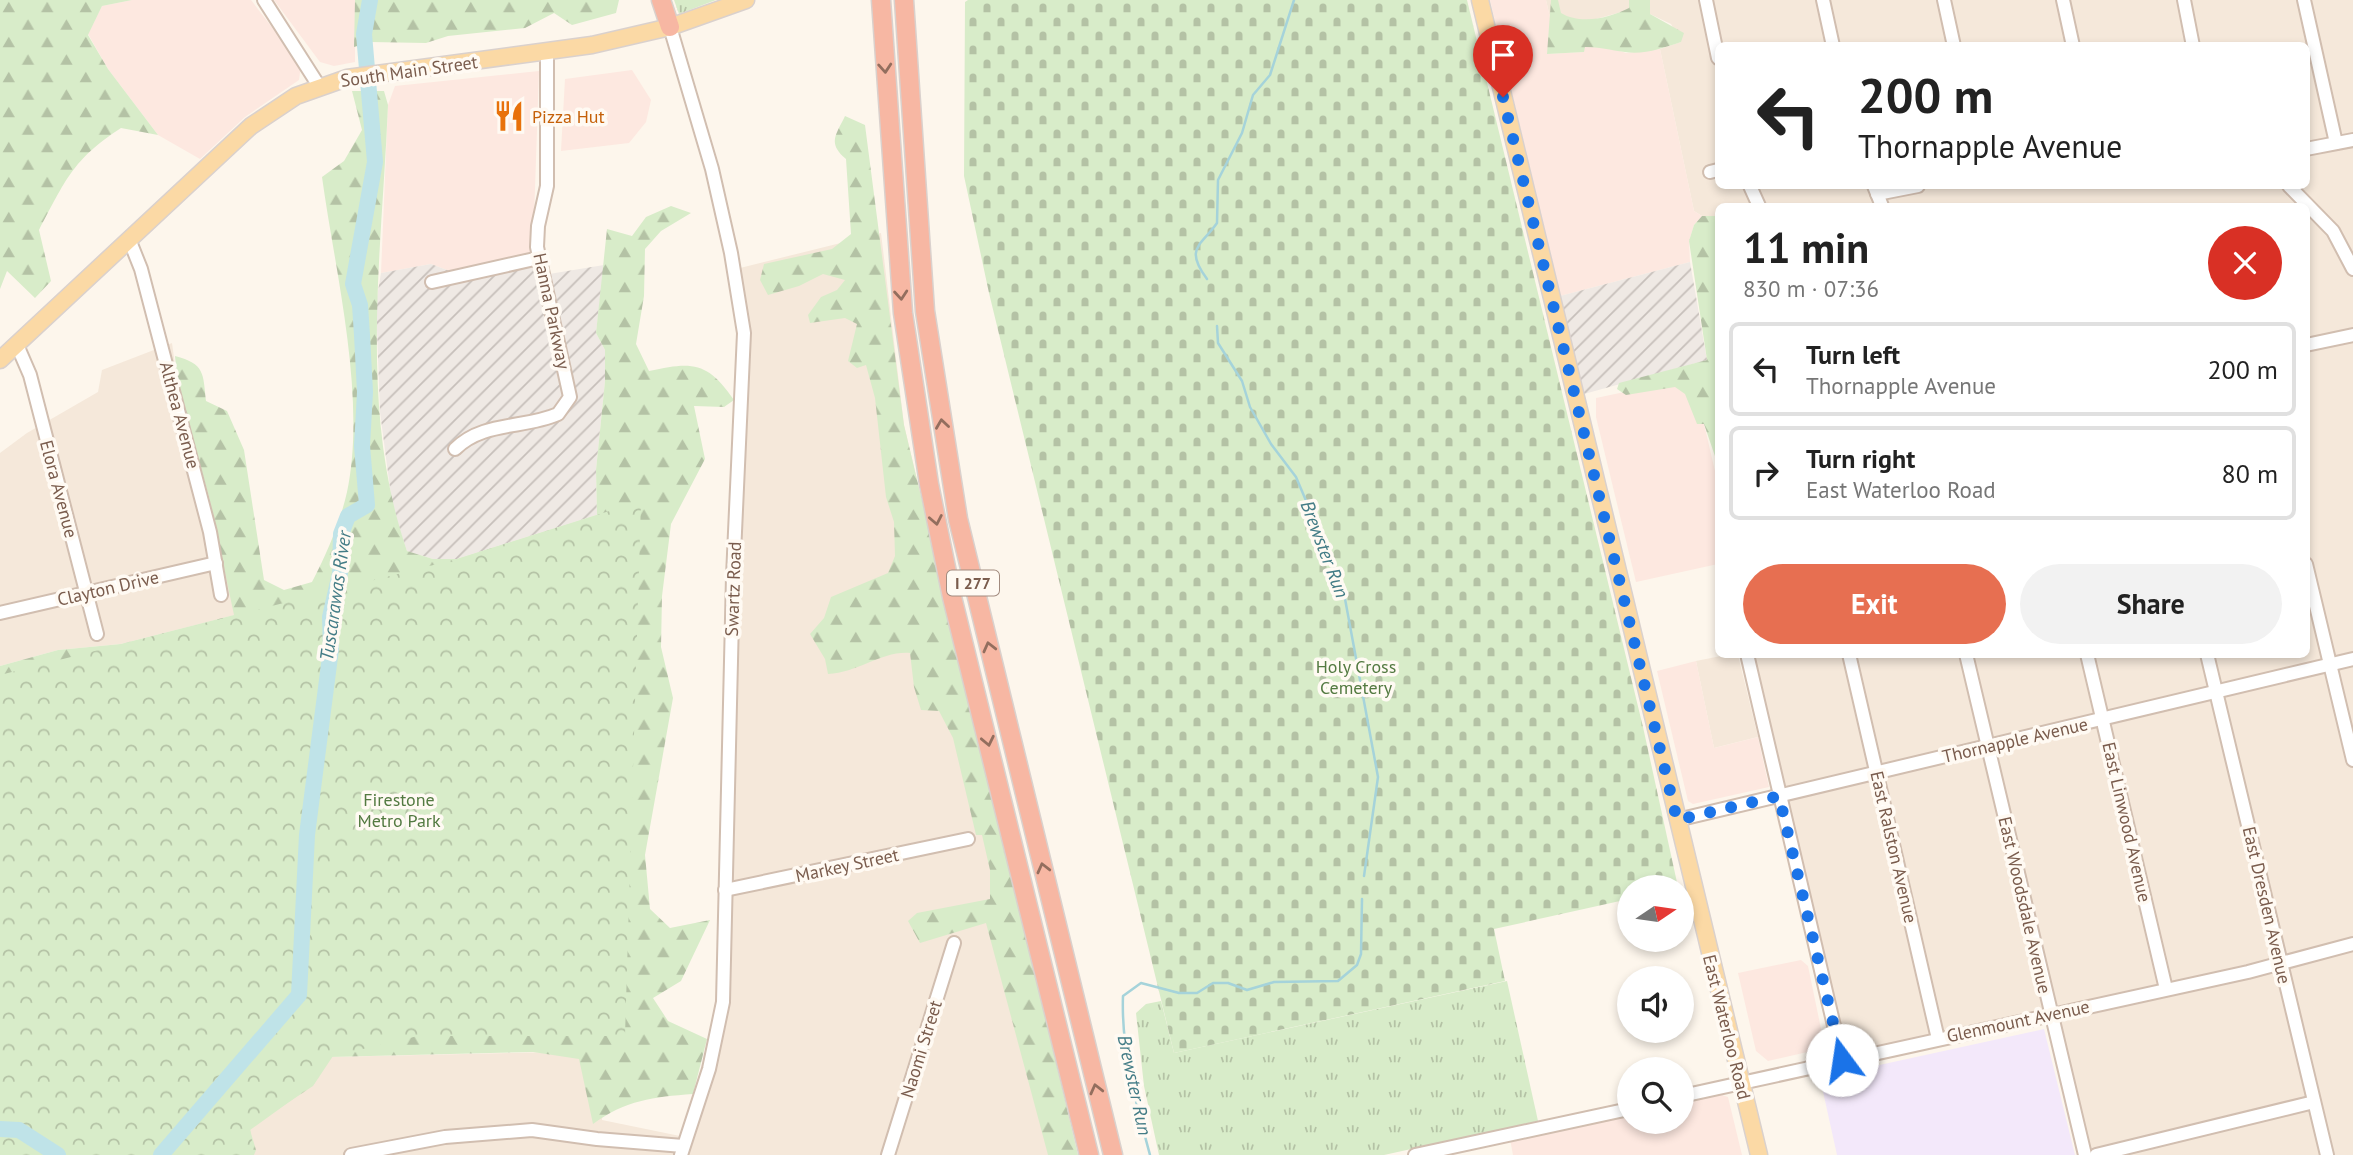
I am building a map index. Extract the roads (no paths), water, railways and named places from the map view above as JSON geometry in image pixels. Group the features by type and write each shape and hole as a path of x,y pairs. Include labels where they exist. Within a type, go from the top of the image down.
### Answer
{"highway":[{"path":"661,0 670,27"},
{"path":"670,0 670,27"},
{"name":"I 277","path":"881,0 903,313 929,484 952,597 1089,1155"},
{"name":"I 277","path":"904,0 925,311 958,519 1113,1155"}],"main road":[{"name":"South Main Street","path":"0,360 251,127 278,106 319,86 347,78 592,45 670,27 746,0"},
{"name":"East Waterloo Road","path":"1480,0 1759,1155"}],"street":[{"path":"264,0 319,86"},
{"path":"1706,0 1715,44"},
{"path":"1823,0 1832,42"},
{"path":"1944,0 1953,42"},
{"path":"2063,0 2072,42"},
{"path":"2184,0 2192,42"},
{"path":"2304,0 2336,143"},
{"name":"Swartz Road","path":"670,27 712,169 733,264 744,333 733,576 723,1002 709,1069 682,1150"},
{"name":"Hanna Parkway","path":"455,449 473,435 553,416 568,403 569,390 539,258 537,231 547,186 547,51"},
{"path":"2310,148 2353,140"},
{"path":"1878,195 1905,189"},
{"path":"2292,189 2306,203"},
{"path":"2310,207 2333,231 2353,269"},
{"name":"Althea Avenue","path":"129,239 154,314 216,564 221,595"},
{"path":"432,282 539,258"},
{"path":"2310,344 2353,335"},
{"name":"Elora Avenue","path":"17,345 30,375 97,634"},
{"name":"Clayton Drive","path":"0,612 216,564"},
{"path":"2310,581 2353,760"},
{"path":"1747,658 1842,1060"},
{"name":"East Ralston Avenue","path":"1850,658 1938,1039"},
{"name":"East Woodsdale Avenue","path":"1967,658 2085,1155"},
{"name":"East Linwood Avenue","path":"2088,658 2166,989"},
{"name":"East Dresden Avenue","path":"2208,658 2327,1155"},
{"name":"Thornapple Avenue","path":"1677,820 2353,659"},
{"name":"Markey Street","path":"725,890 968,839"},
{"name":"Naomi Street","path":"888,1155 954,943"},
{"name":"Glenmount Avenue","path":"1694,1093 2280,964 2353,944"},
{"path":"2096,1155 2314,1102"},
{"path":"1415,1155 1617,1112"},
{"path":"351,1155 445,1138 532,1130 682,1150"}],"waterway":[{"name":"Tuscarawas River","path":"161,1155 299,995 307,835 331,649 330,617 340,573 341,534 348,516 367,505 362,446 365,392 362,335 360,305 353,284 375,162 364,34 370,0"},
{"name":"Brewster Run","path":"1207,279 1200,269 1196,254 1197,248 1217,223 1218,180 1242,133 1253,95 1270,75 1294,0"},
{"name":"Brewster Run","path":"1217,326 1218,343 1242,381 1250,407 1271,444 1296,477 1343,588 1378,777 1364,876"},
{"name":"Brewster Run","path":"1150,1155 1127,1056 1123,996 1141,983 1179,993 1197,993 1213,983 1228,983 1247,990 1274,982 1338,981 1357,965 1361,954 1362,899"},
{"name":"Tuscarawas River","path":"0,1129 19,1130 58,1155"}],"place":[{"name":"Pizza Hut","path":"509,116"}],"park label":[{"name":"Holy Cross Cemetery","path":"1356,676"},
{"name":"Firestone Metro Park","path":"399,809"}]}
